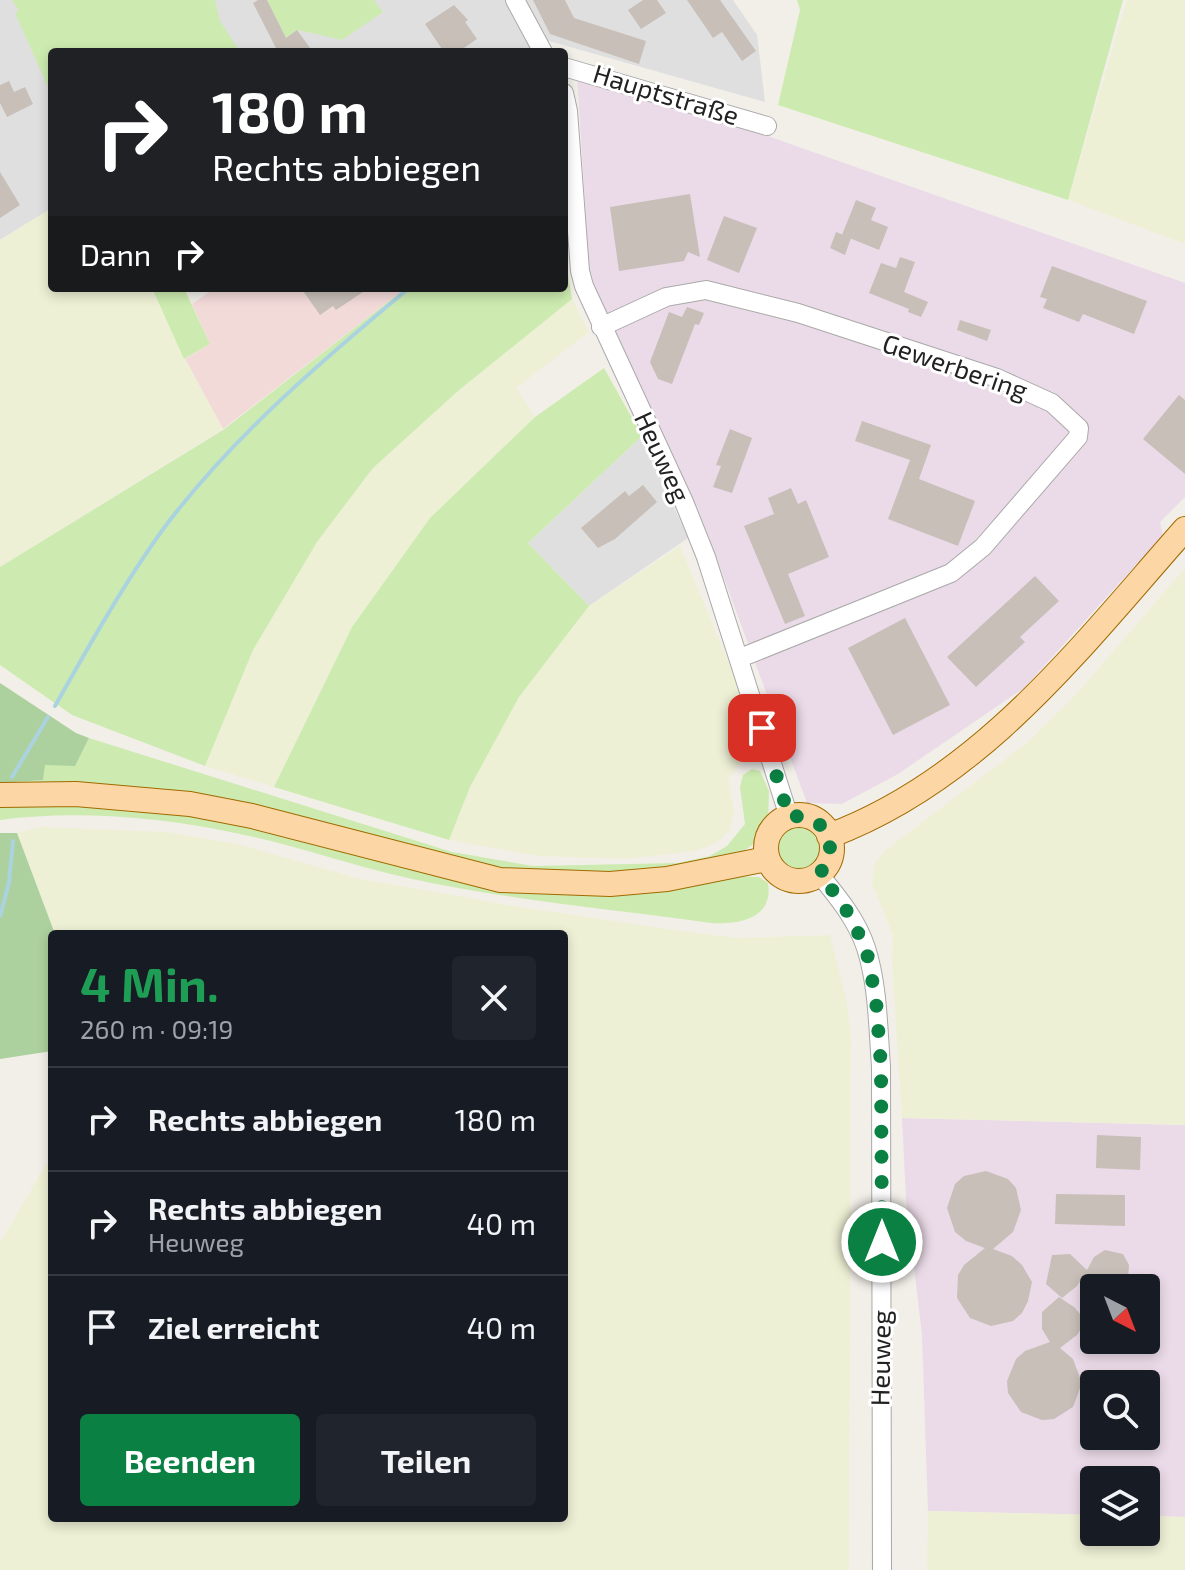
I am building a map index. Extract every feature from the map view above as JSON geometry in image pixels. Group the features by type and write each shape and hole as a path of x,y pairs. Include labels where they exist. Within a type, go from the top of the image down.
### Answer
{"main road":[{"path":"829,836 893,806 983,744 1030,703 1073,658 1185,529"},
{"path":"0,795 76,794 190,804 252,816 500,880 553,884 638,882 767,859"},
{"path":"789,817 808,817 824,828 829,836 830,857 819,874 800,881 790,880 776,872 767,859 767,838 772,829 789,817"}],"street":[{"path":"515,0 541,48"},
{"name":"Hauptstraße","path":"568,68 767,126"},
{"name":"Heuweg","path":"568,111 580,271 601,327 684,502 740,658 789,817"},
{"name":"Gewerbering","path":"601,327 666,297 706,290 798,313 997,378 1052,403 1079,428 1078,437 983,547 951,573 740,658"},
{"name":"Heuweg","path":"819,874 842,902 866,948 876,1000 882,1097 882,1570"}],"shaded area":[{"path":"0,0 733,0 757,35 765,102 549,41 539,48 48,48 48,210 0,240"},
{"path":"577,75 765,135 1185,283 1185,497 1160,522 1163,535 1024,688 898,774 842,804 807,803 709,538 590,283"},
{"path":"209,292 401,292 223,429 185,359 210,344 192,304"},
{"path":"642,436 688,538 589,606 528,543"},
{"path":"902,1118 1185,1125 1185,1517 1160,1516 1160,1466 1080,1466 1080,1515 928,1511 922,1335 906,1199"}],"green space":[{"path":"12,0 215,0 220,21 237,48 48,48 48,87 15,13 19,11"},
{"path":"267,0 374,0 383,12 342,40 298,30 286,38"},
{"path":"797,0 1123,0 1068,200 778,105 800,10"},
{"path":"1127,0 1185,0 1185,244 1068,200"},
{"path":"48,210 48,292 154,292 223,429 0,567 0,240"},
{"path":"568,274 572,299 458,391 373,468 317,542 253,650 205,766 72,715 0,665 0,567 223,430 401,292 568,292"},
{"path":"154,292 186,292 210,344 184,359"},
{"path":"572,299 589,332 516,388 535,417 430,518 352,627 274,787 205,766 253,650 317,542 373,468 458,391"},
{"path":"604,368 642,436 528,543 589,606 519,697 470,787 449,840 274,787 352,627 430,518 535,417"},
{"path":"680,546 749,712 759,750 739,764 728,780 734,811 729,831 716,843 695,851 627,859 537,856 449,840 470,787 519,697 589,606"},
{"path":"1185,568 1185,1125 902,1118 893,936 872,883 875,862 892,845 1023,746 1072,699"},
{"path":"0,683 76,733 89,738 75,766 45,765 43,780 0,783"},
{"path":"89,738 452,852 533,866 678,863 710,856 727,846 745,824 740,787 743,775 752,769 760,771 769,791 768,828 760,840 734,857 693,869 544,875 0,783 43,780 44,765 75,765"},
{"path":"0,804 120,805 243,823 402,865 759,877 768,883 768,895 760,912 752,917 732,923 711,923 449,886 206,827 118,817 58,816 0,820"},
{"path":"800,825 817,832 824,849 817,866 800,873 783,866 776,849 783,832"},
{"path":"40,827 168,832 238,844 356,878 526,908 738,938 830,935 851,1033 849,1570 0,1570 0,1243 48,1161 48,1522 568,1522 568,930 53,930 17,833"},
{"path":"0,833 17,833 53,930 48,930 48,1052 0,1059"},
{"path":"928,1511 1080,1515 1080,1546 1160,1546 1160,1516 1185,1517 1185,1570 927,1570"}],"building":[{"path":"267,0 286,38 297,30 310,48 276,48 253,3"},
{"path":"533,0 565,0 574,18 646,41 639,64 550,34"},
{"path":"643,0 657,0 666,13 641,29 628,10"},
{"path":"687,0 720,0 756,51 742,61 722,32 713,38"},
{"path":"454,5 468,20 465,22 477,39 464,48 441,48 425,24"},
{"path":"9,81 14,92 25,87 33,104 7,117 0,103 0,85"},
{"path":"0,172 20,205 0,218"},
{"path":"690,194 700,257 688,252 684,261 619,271 610,207"},
{"path":"856,200 876,208 871,220 888,227 879,250 842,235"},
{"path":"724,216 757,228 739,273 707,260"},
{"path":"836,232 851,238 845,255 830,248"},
{"path":"900,257 915,262 904,292 928,302 921,317 869,293 881,263 896,268"},
{"path":"1052,266 1147,301 1134,334 1083,314 1079,322 1043,308 1047,299 1040,297"},
{"path":"304,292 363,292 336,310 333,306 320,315"},
{"path":"687,307 704,313 699,325 695,324 672,384 658,379 650,362 669,312 682,317"},
{"path":"960,320 991,330 987,341 957,330"},
{"path":"1179,395 1185,400 1185,474 1143,439"},
{"path":"862,421 931,445 919,479 975,501 958,546 888,519 910,460 855,441"},
{"path":"730,429 752,438 732,493 713,487 721,466 716,465"},
{"path":"643,485 657,502 615,539 598,548 581,528 625,491 629,496"},
{"path":"791,488 798,504 806,500 829,557 788,574 805,616 785,624 744,526 774,514 768,498"},
{"path":"1035,576 1059,601 1020,637 1025,642 976,687 947,657"},
{"path":"905,618 950,705 893,735 848,648"},
{"path":"1097,1135 1141,1137 1140,1170 1096,1168"},
{"path":"986,1171 1008,1179 1016,1188 1021,1210 1013,1232 993,1249 1012,1256 1022,1265 1032,1282 1022,1313 1013,1321 991,1326 970,1318 957,1298 958,1275 964,1265 985,1248 966,1241 955,1232 947,1208 955,1184 964,1176"},
{"path":"1056,1194 1125,1195 1125,1226 1055,1224"},
{"path":"1105,1250 1123,1254 1129,1265 1128,1274 1080,1274 1077,1286 1062,1298 1046,1284 1052,1255 1070,1254 1087,1270 1094,1257"},
{"path":"1059,1297 1080,1314 1080,1330 1060,1348 1073,1359 1080,1378 1080,1388 1073,1407 1054,1419 1042,1420 1021,1412 1008,1393 1007,1381 1016,1359 1025,1351 1050,1342 1042,1329 1042,1312"}],"waterway":[{"path":"55,706 140,563 196,488 283,398 404,292"},
{"path":"12,777 48,717"},
{"path":"0,916 9,883 13,841"}],"route":[{"path":"762,728 789,817 808,817 817,821 829,836 830,857 819,874 842,902 866,948 876,1000 881,1066 882,1242"}]}
